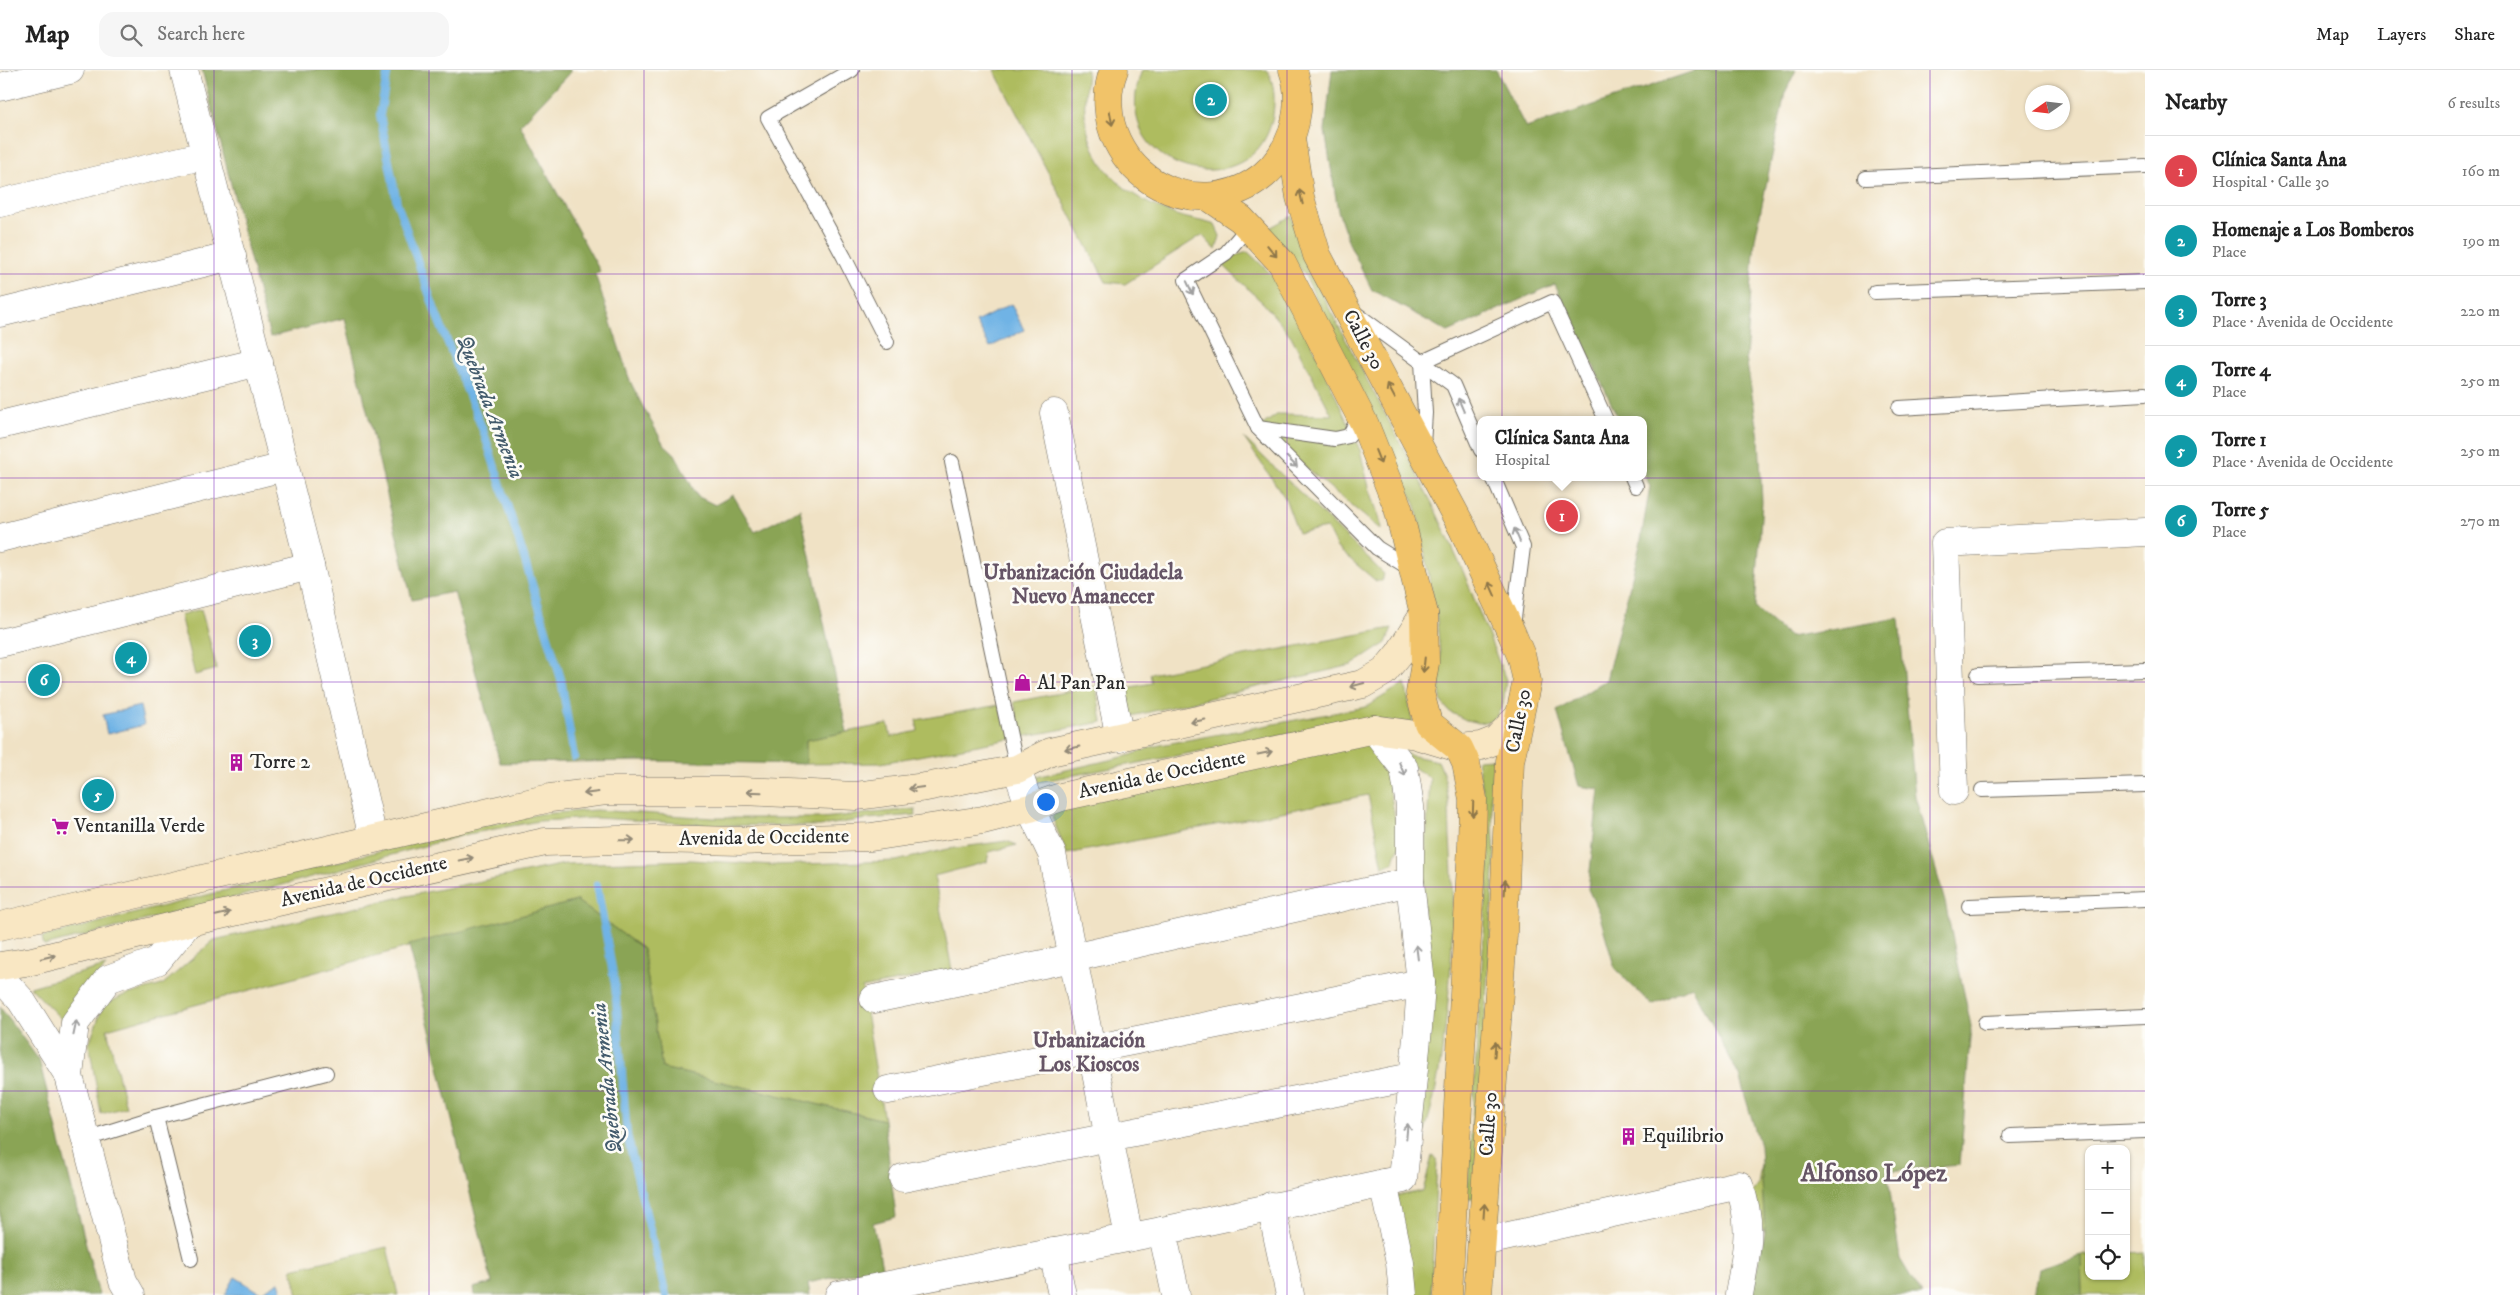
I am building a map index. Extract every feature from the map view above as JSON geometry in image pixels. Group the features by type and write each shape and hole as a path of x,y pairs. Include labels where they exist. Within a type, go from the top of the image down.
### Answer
{"main road":[{"path":"1112,72 1108,94 1109,115 1114,134 1123,153 1151,181 1169,190 1189,196 1208,197 1226,194 1258,180 1272,168 1291,138 1298,110 1296,73"},
{"name":"Calle 30","path":"1291,138 1300,196 1317,255 1463,529 1512,634 1527,681 1510,761 1503,935 1478,1295"},
{"name":"Calle 30","path":"1208,197 1249,226 1282,263 1360,415 1398,508 1424,614 1425,663 1420,693 1428,723 1459,748 1466,764 1473,799 1448,1295"},
{"name":"Avenida de Occidente","path":"0,926 550,798 606,791 742,791 856,796 926,787 1017,769 1050,752 1363,684 1384,672 1399,654 1424,614"},
{"name":"Avenida de Occidente","path":"0,966 32,961 189,922 546,842 740,841 871,836 935,829 1030,808 1061,797 1374,729 1416,735 1459,748 1481,746 1496,740 1518,717"}],"street":[{"path":"0,87 70,70"},
{"path":"184,70 310,566 373,838"},
{"path":"0,203 206,155"},
{"path":"0,313 232,256"},
{"path":"0,425 259,362"},
{"path":"1054,413 1120,738"},
{"path":"0,538 284,467"},
{"path":"1954,791 1944,543 2145,532"},
{"path":"0,642 310,566"},
{"path":"1374,729 1404,768 1410,806 1410,882 1421,983 1412,1077 1393,1181 1403,1295"},
{"path":"1017,769 1030,808 1052,854 1129,1237"},
{"path":"874,999 1072,958 1410,882"},
{"path":"70,1076 75,1023 108,979 157,961 189,922"},
{"path":"0,977 22,1000 70,1076 123,1281 131,1295"},
{"path":"888,1090 1421,983"},
{"path":"903,1178 1412,1077"},
{"path":"839,1295 946,1284 1053,1252 1162,1231 1393,1181"},
{"path":"1482,1242 1739,1185 1747,1206 1748,1241 1739,1295"},
{"path":"1271,1206 1290,1295"},
{"path":"1162,1231 1176,1295"},
{"path":"1053,1252 1062,1295"}],"lane":[{"path":"852,70 768,118 844,257 887,342"},
{"path":"1866,178 2145,166"},
{"path":"1249,226 1226,253 1186,280 1258,428 1377,548 1414,571"},
{"path":"1875,292 2145,282"},
{"path":"1422,362 1552,302 1604,416"},
{"path":"1344,305 1453,385 1477,441"},
{"path":"1422,362 1425,413 1423,451"},
{"path":"1899,408 2145,394"},
{"path":"1258,428 1335,439 1349,436 1360,415"},
{"path":"952,462 1017,769"},
{"path":"1495,481 1523,547 1512,634"},
{"path":"1978,675 2145,670"},
{"path":"1982,790 2145,785"},
{"path":"1969,906 2145,898"},
{"path":"1985,1023 2145,1016"},
{"path":"86,1138 156,1117 326,1073"},
{"path":"156,1117 191,1258"},
{"path":"2010,1136 2145,1131"}],"green space":[{"path":"202,70 572,70 520,125 600,271 595,274 630,381 663,443 675,454 697,496 715,505 733,495 755,532 800,509 847,732 806,740 806,764 648,761 500,763 454,592 412,600 345,318 270,337"},
{"path":"994,70 1087,70 1086,123 1090,140 1105,168 1128,190 1156,207 1176,215 1215,225 1220,236 1216,250 1202,235 1125,284 1106,282"},
{"path":"1142,70 1267,70 1273,86 1274,109 1261,145 1240,163 1214,170 1186,167 1162,155 1143,134 1135,106"},
{"path":"1332,70 1496,70 1526,128 1697,70 1796,70 1785,93 1755,239 1746,358 1759,437 1762,502 1755,608 1790,637 1899,618 1915,796 1945,902 1971,1026 1960,1165 1887,1171 1900,1259 1922,1295 1751,1295 1765,1232 1760,1146 1739,1076 1692,986 1652,1005 1615,969 1599,913 1588,889 1599,789 1579,786 1557,711 1606,680 1640,545 1650,486 1647,480 1647,416 1617,416 1555,284 1448,332 1372,290 1349,243 1338,211 1325,131"},
{"path":"1291,216 1309,270 1432,503 1463,571 1506,680 1503,705 1494,720 1479,723 1466,720 1450,712 1442,703 1439,686 1440,656 1437,620 1416,506 1304,273 1264,231"},
{"path":"1248,252 1288,290 1360,450 1369,487 1380,520 1381,530 1258,428 1278,414 1332,415 1291,336 1264,304 1223,265 1234,256"},
{"path":"1244,438 1384,574 1382,581 1376,581 1337,548 1327,528 1298,533 1285,498"},
{"path":"201,609 217,669 195,675 180,615"},
{"path":"1392,628 1386,643 1352,665 1132,716 1126,688 1152,683 1150,674"},
{"path":"1405,683 1413,723 1370,719 1038,782 1036,777 1131,755 1155,746 1366,707"},
{"path":"1096,686 1102,722 881,763 806,764 806,740 888,724 891,737 918,731 916,720 999,705 1003,718 1017,714 1014,702"},
{"path":"1363,739 1378,750 1385,764 1400,845 1393,862 1383,867 1368,795 1067,854 1052,817 1058,806"},
{"path":"1404,754 1438,761 1442,770 1448,799 1452,869 1449,995 1434,1096 1419,1150 1424,878 1430,778 1416,769"},
{"path":"1493,759 1491,798 1495,856 1474,1198 1467,1198 1489,856 1484,799 1477,760"},
{"path":"915,809 916,815 867,819 820,826 713,825 597,818 539,821 468,834 264,890 44,946 42,937 466,829 539,814 596,810 713,818 821,818"},
{"path":"1006,841 1017,845 989,852 987,862 934,876 952,970 862,988 884,1120 662,1068 643,949 577,901 107,1029 126,1107 101,1114 89,1044 103,1006 122,996 162,985 214,940 397,898 565,864 691,860 773,865 896,861 948,849"},
{"path":"577,901 643,949 662,1068 884,1120 896,1217 873,1223 882,1267 808,1283 810,1295 474,1295 473,1288 492,1283 409,945"},
{"path":"106,966 63,1021 30,987"},
{"path":"0,1007 39,1060 99,1295 0,1295"},
{"path":"1432,1156 1437,1160 1431,1295 1410,1295 1396,1196 1423,1191"},
{"path":"1761,1164 1765,1233 1759,1225 1751,1194 1758,1184"},
{"path":"387,1247 398,1295 298,1295 292,1269"},
{"path":"2145,1252 2145,1295 2082,1295 2081,1255 2085,1255 2085,1280 2130,1280 2130,1253"},
{"path":"2081,1255 2082,1295 2034,1295 2039,1268"}],"water":[{"path":"1011,304 1024,330 990,347 976,322"},
{"path":"140,706 144,725 107,734 103,715"},
{"path":"235,1277 261,1293 279,1282 283,1295 225,1295"}],"waterway":[{"name":"Quebrada Armenia","path":"388,70 380,115 397,203 437,316 484,433 522,551 561,679 574,757"},
{"name":"Quebrada Armenia","path":"597,885 615,985 627,1135 666,1295"}],"place":[{"name":"Homenaje a Los Bomberos","path":"1211,100"},
{"name":"Clínica Santa Ana","path":"1562,516"},
{"name":"Torre 3","path":"255,641"},
{"name":"Torre 4","path":"131,658"},
{"name":"Torre 5","path":"44,680"},
{"name":"Al Pan Pan","path":"1023,683"},
{"name":"Torre 2","path":"236,762"},
{"name":"Torre 1","path":"98,795"},
{"name":"Ventanilla Verde","path":"60,826"},
{"name":"Equilibrio","path":"1628,1136"}],"district":[{"name":"Urbanización Ciudadela Nuevo Amanecer","path":"1083,585"},
{"name":"Urbanización Los Kioscos","path":"1089,1053"},
{"name":"Alfonso López","path":"1874,1173"}]}
